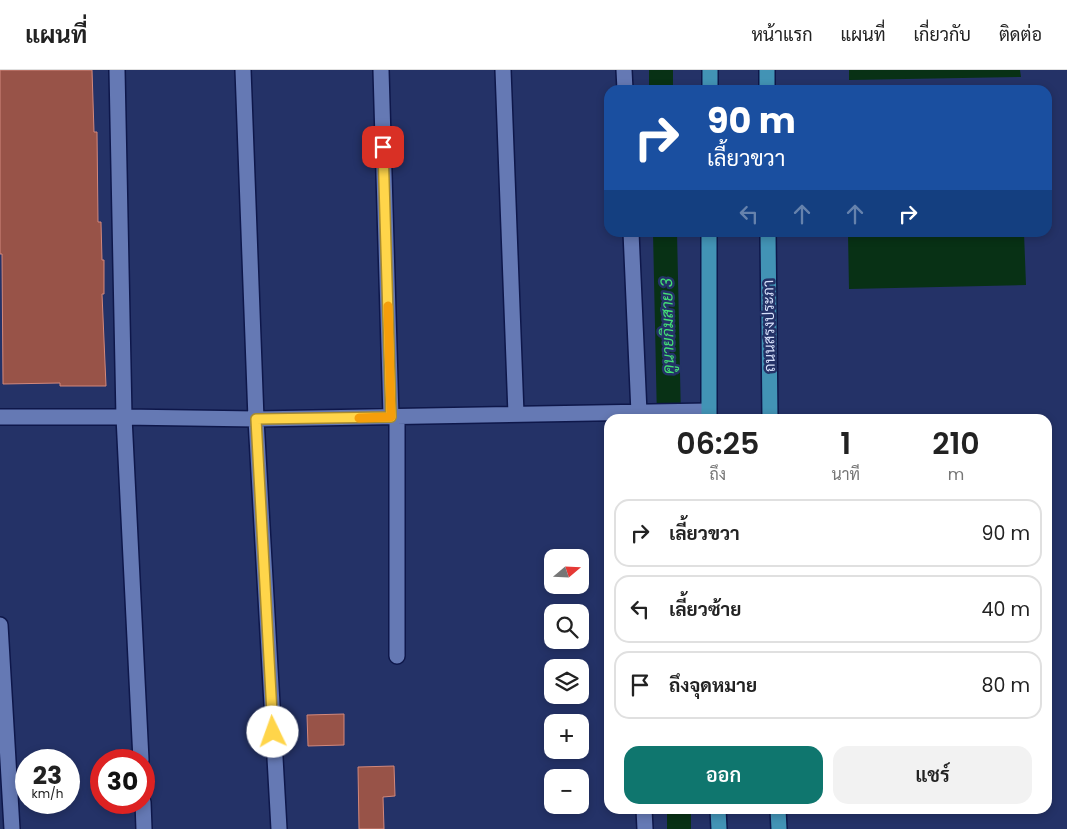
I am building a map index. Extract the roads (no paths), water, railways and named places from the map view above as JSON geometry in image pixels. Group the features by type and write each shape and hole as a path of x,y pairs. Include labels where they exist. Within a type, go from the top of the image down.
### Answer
{"main road":[{"path":"710,70 710,85"},
{"path":"767,70 767,85"},
{"path":"709,237 709,414"},
{"name":"ถนนสรงประภา","path":"768,237 770,414"},
{"path":"718,814 719,829"},
{"path":"778,814 779,829"}],"street":[{"path":"117,70 124,416 140,749"},
{"path":"243,70 256,419 279,829"},
{"path":"381,70 394,417 397,656"},
{"path":"503,70 516,414"},
{"path":"624,70 625,85"},
{"path":"631,237 644,413"},
{"path":"0,417 124,416 256,419 686,412 701,414"},
{"path":"0,625 12,829"},
{"path":"143,814 144,829"},
{"path":"644,814 646,829"}],"waterway":[{"name":"คูนายกิมสาย 3","path":"661,70 661,85"},
{"name":"คูนายกิมสาย 3","path":"665,237 669,414"},
{"name":"คูนายกิมสาย 3","path":"679,814 679,829"}]}
